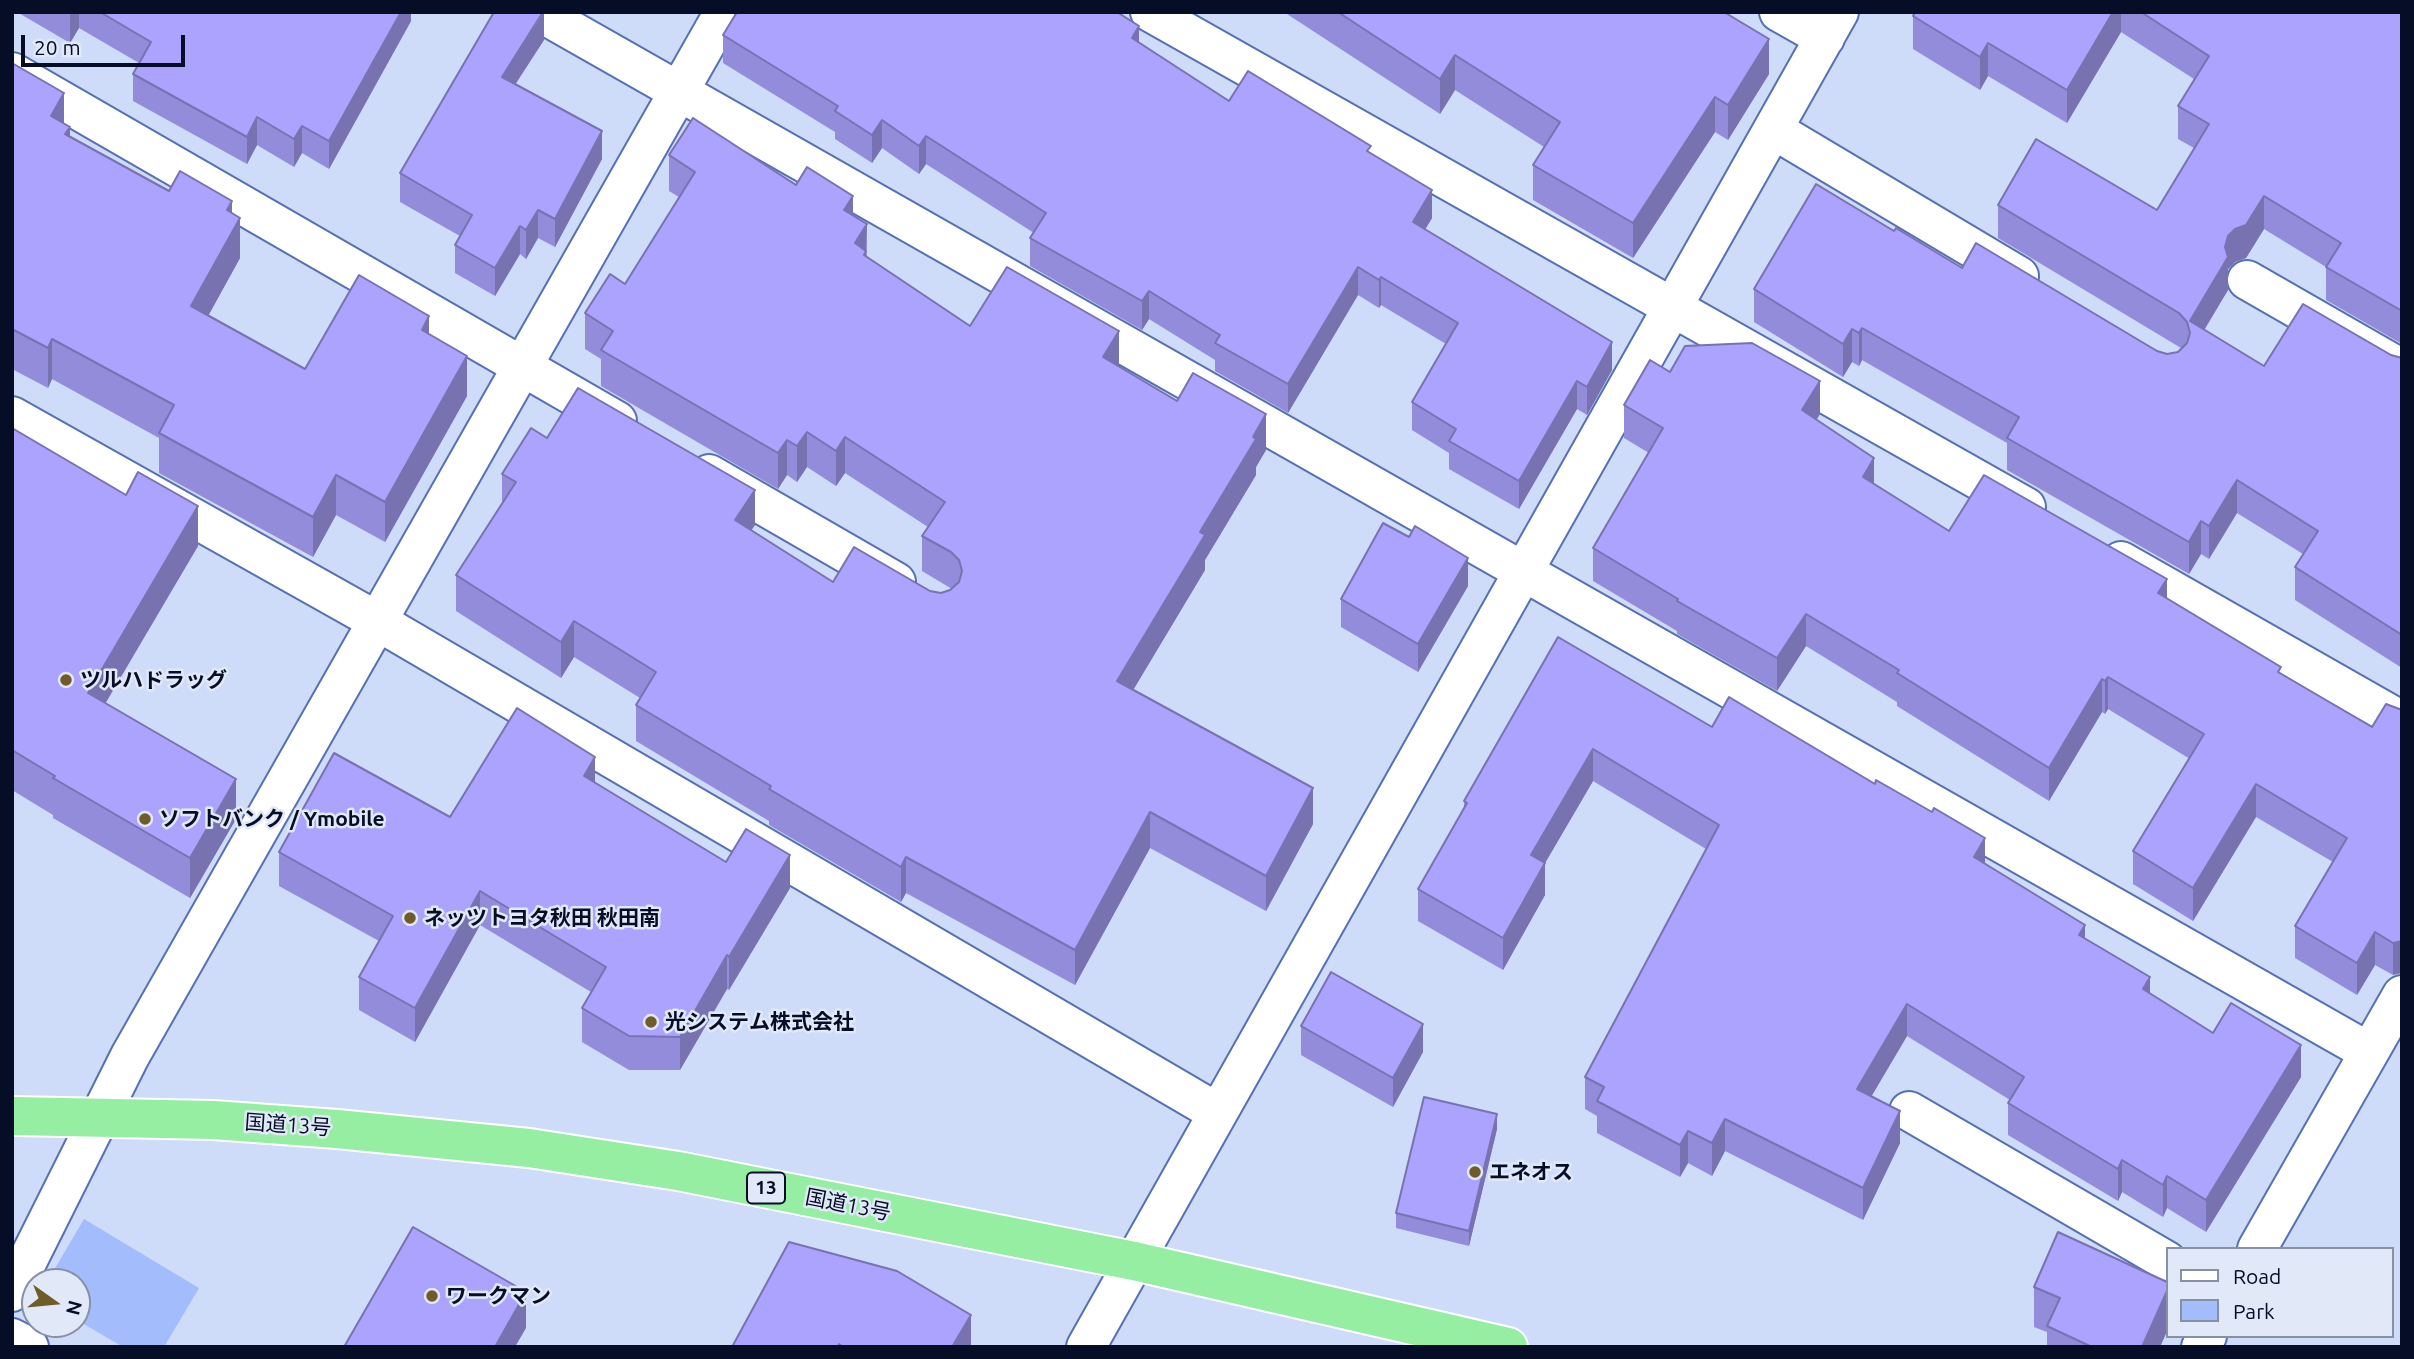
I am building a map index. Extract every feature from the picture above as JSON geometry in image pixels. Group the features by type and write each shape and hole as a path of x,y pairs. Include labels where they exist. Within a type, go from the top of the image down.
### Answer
{"highway":[{"name":"国道13号","path":"12,1116 213,1120 323,1128 529,1148 678,1171 1134,1261 1508,1347"}],"street":[{"path":"539,12 1524,571 2383,1046"},
{"path":"12,1292 130,1056 724,12"},
{"path":"1150,12 1674,306 2402,721"},
{"path":"1086,1347 1832,25 1779,12"},
{"path":"12,72 642,435"},
{"path":"1774,130 2049,293"},
{"path":"2247,280 2402,369"},
{"path":"12,416 377,621 1218,1113"},
{"path":"678,456 928,600"},
{"path":"2258,1247 2383,1046 2402,995"},
{"path":"1909,1111 2166,1260"},
{"path":"12,1338 29,1347"}],"green space":[{"path":"84,1219 199,1288 164,1347 123,1347 91,1328 91,1268 55,1268"}],"building":[{"path":"100,12 401,12 329,141 302,126 294,139 257,117 247,137 133,74 151,42"},
{"path":"494,12 543,12 502,77 602,131 555,219 538,210 526,230 520,226 495,268 455,245 472,215 400,173"},
{"path":"737,12 1117,12 1139,26 1132,38 1229,101 1248,71 1371,146 1367,151 1432,190 1413,222 1612,342 1587,387 1577,381 1519,481 1449,441 1456,429 1412,402 1458,323 1381,277 1379,280 1358,267 1288,384 1215,343 1220,335 1149,291 1142,301 1030,238 1046,213 926,136 919,146 882,120 872,135 835,111 838,106 723,35"},
{"path":"1338,12 1724,12 1769,39 1728,105 1715,97 1633,223 1533,165 1560,122 1455,55 1440,79"},
{"path":"1915,12 2113,12 2067,90 1988,43 1980,57 1913,16"},
{"path":"2141,12 2402,12 2402,311 2326,267 2341,243 2264,196 2246,225 2235,229 2228,236 2225,247 2228,257 2190,321 2264,366 2303,304 2391,355 2402,358 2402,635 2295,567 2318,531 2237,480 2209,526 2201,521 2189,542 2007,438 2019,417 1862,328 1859,333 1852,329 1843,344 1754,289 1816,184 1962,268 1976,243 2157,351 2167,354 2178,352 2187,343 2190,333 2187,322 2179,313 1998,205 2036,139 2157,210 2209,124 2178,106 2209,56"},
{"path":"12,63 64,93 51,116 70,127 65,134 169,191 180,171 232,201 227,210 240,218 191,306 305,369 359,275 429,316 422,330 467,356 385,502 336,475 313,517 159,433 174,405 52,339 48,348 12,329"},
{"path":"693,118 796,185 807,167 853,196 844,210 867,224 855,243 866,251 864,255 970,326 1007,267 1119,331 1103,357 1177,401 1193,373 1266,414 1253,437 1256,439 1200,532 1205,535 1117,681 1313,788 1266,876 1150,812 1075,950 906,857 901,867 769,789 771,786 636,705 656,672 574,621 561,642 456,575 516,482 502,474 531,428 547,438 578,388 755,490 735,520 833,582 854,547 930,591 941,593 950,590 959,582 962,571 959,560 951,552 922,536 945,502 845,437 836,451 807,432 797,446 787,440 778,453 601,350 613,331 585,313 610,274 625,284 695,172 669,155"},
{"path":"1752,343 1820,381 1802,410 1874,458 1863,477 1949,531 1984,475 2167,579 2158,593 2281,667 2278,672 2372,727 2386,704 2402,710 2402,941 2393,943 2375,932 2357,963 2295,926 2347,838 2256,784 2193,888 2133,851 2204,734 2108,677 2105,681 2102,679 2049,768 1897,673 1899,670 1806,614 1777,658 1677,601 1678,599 1593,548 1663,428 1624,405 1650,360 1670,372 1685,346"},
{"path":"12,428 126,495 138,472 198,506 88,693 236,779 190,858 53,778 55,776 12,750"},
{"path":"1383,523 1409,537 1415,526 1468,558 1418,644 1341,599"},
{"path":"1558,637 1712,727 1729,697 1875,784 1876,780 1932,812 1934,808 1985,838 1974,857 2085,925 2079,935 2150,977 2143,989 2213,1033 2231,1003 2301,1045 2206,1200 2167,1176 2163,1185 2122,1160 2118,1169 2008,1103 2024,1077 1907,1004 1857,1089 1900,1111 1863,1188 1725,1119 1712,1143 1688,1131 1680,1145 1597,1101 1604,1087 1585,1077 1719,825 1593,749 1531,855 1545,863 1503,938 1418,889 1467,803 1464,801"},
{"path":"517,708 595,757 584,776 726,862 746,829 790,855 729,957 727,955 680,1037 629,1036 582,1008 606,967 480,891 415,1008 359,977 393,916 279,852 334,753 450,817"},
{"path":"1331,972 1423,1024 1393,1078 1301,1026"},
{"path":"1424,1097 1497,1114 1469,1231 1396,1213"},
{"path":"413,1227 526,1292 495,1347 344,1347"},
{"path":"2058,1232 2166,1282 2166,1293 2142,1347 2092,1347 2047,1326 2060,1298 2034,1287"},
{"path":"789,1242 897,1271 971,1315 952,1347 843,1347 839,1344 838,1347 732,1347"}],"place":[{"name":"ツルハドラッグ","path":"66,680"},
{"name":"ソフトバンク / Ymobile","path":"145,819"},
{"name":"ネッツトヨタ秋田 秋田南","path":"410,918"},
{"name":"光システム株式会社","path":"651,1022"},
{"name":"エネオス","path":"1475,1172"},
{"name":"ワークマン","path":"432,1296"}]}
